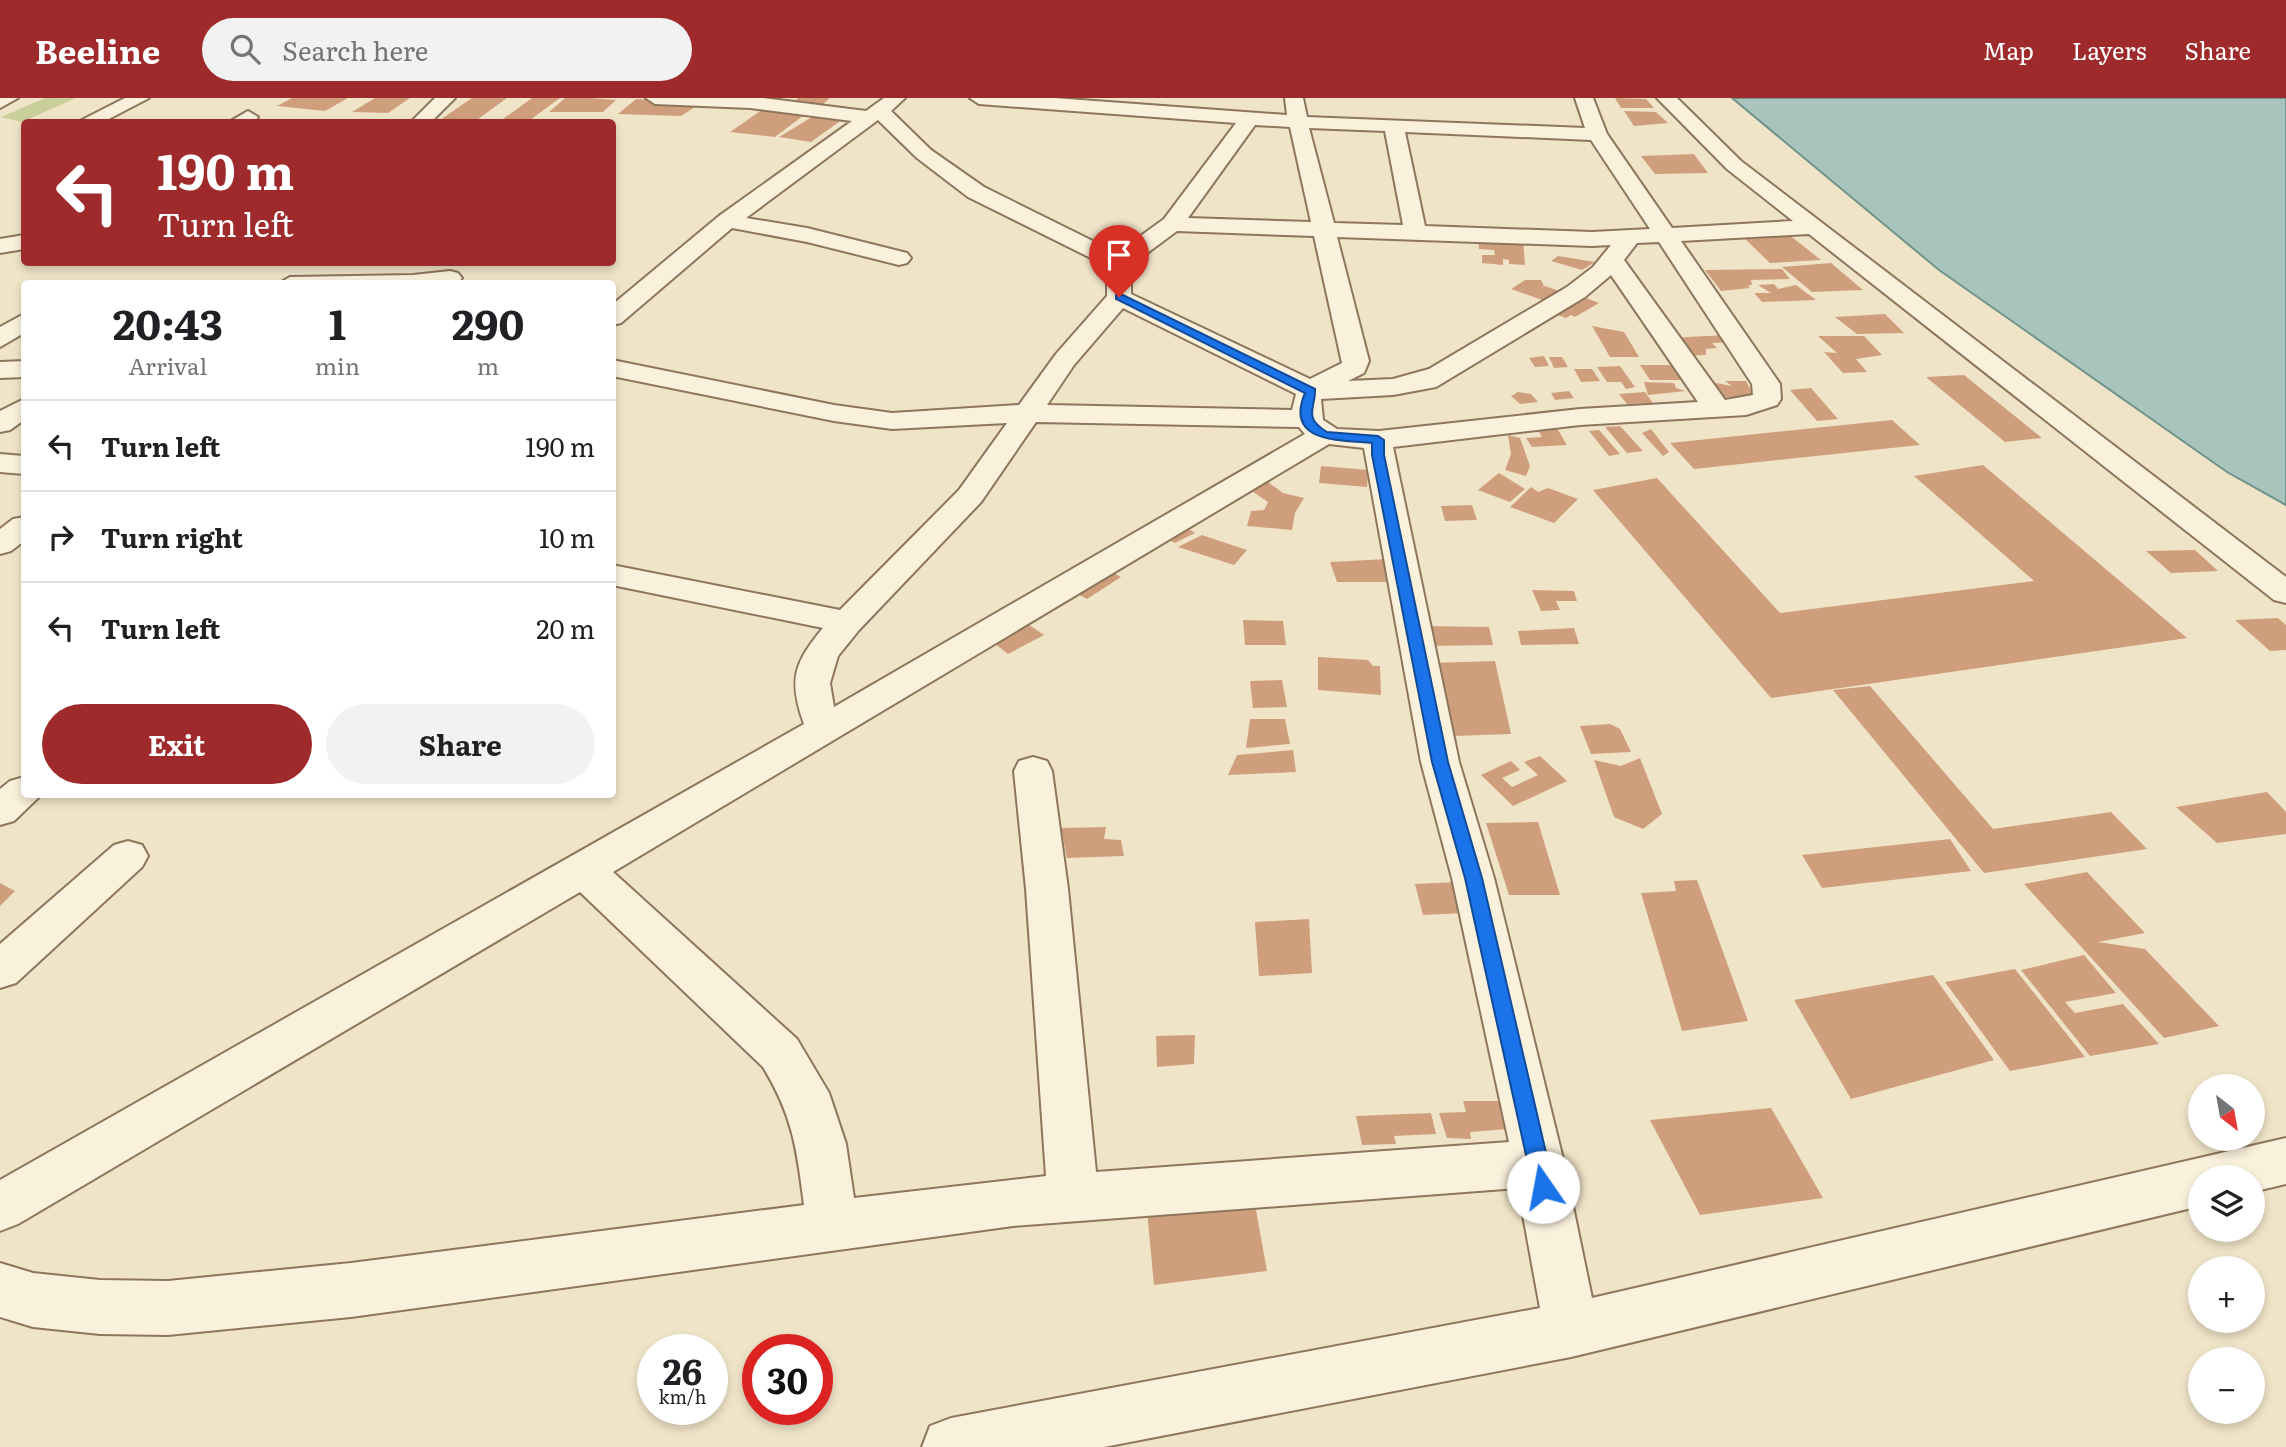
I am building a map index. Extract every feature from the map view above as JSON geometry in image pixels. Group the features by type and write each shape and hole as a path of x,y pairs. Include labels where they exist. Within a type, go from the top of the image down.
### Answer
{"street":[{"path":"0,102 9,98"},
{"path":"94,119 140,98"},
{"path":"423,119 446,98"},
{"path":"654,98 881,108 924,154 976,192 1119,263"},
{"path":"979,98 1250,119 1296,110 1394,127 1597,134"},
{"path":"1119,297 1314,415 1387,439 1580,417 1717,409 1763,402 1768,395 1766,384 1597,134 1584,98"},
{"path":"1666,98 1734,165 2286,593"},
{"path":"616,315 727,221 881,108"},
{"path":"616,369 834,413 892,421 1028,413 1314,415 1355,367 1356,361 1296,110"},
{"path":"1119,263 1172,224 1250,119"},
{"path":"1394,127 1415,232"},
{"path":"727,221 807,235 899,258"},
{"path":"1172,224 1629,238 1815,227"},
{"path":"0,226 21,228"},
{"path":"0,1207 824,729 1314,415 1393,387 1426,381 1438,375 1576,292 1612,260 1629,238"},
{"path":"0,246 21,242"},
{"path":"1612,260 1717,409"},
{"path":"824,729 811,696 811,673 822,651 846,622 970,496 1065,360 1119,297 1119,263"},
{"path":"418,280 441,271"},
{"path":"0,339 21,324"},
{"path":"0,370 21,369"},
{"path":"1393,387 1387,439 1378,455 1440,762 1473,878 1539,1163 1571,1330"},
{"path":"0,424 21,409"},
{"path":"0,463 21,465"},
{"path":"0,544 21,528"},
{"path":"616,576 846,622"},
{"path":"1033,771 1047,889 1073,1198"},
{"path":"0,811 21,793"},
{"path":"0,970 128,856"},
{"path":"584,870 780,1053 805,1093 821,1144 832,1226"},
{"path":"2265,1166 2286,1161"},
{"path":"0,1290 33,1300 86,1306 168,1308 351,1290 1013,1202 1539,1163"},
{"path":"951,1447 1571,1330 2188,1185"}],"green space":[{"path":"45,98 76,98 29,119 21,119 21,122 1,117"}],"water":[{"path":"1732,98 2286,98 2286,505 2227,472 1939,270"}],"building":[{"path":"292,98 348,98 325,111 277,106"},
{"path":"375,98 410,98 388,113 352,112"},
{"path":"472,98 507,98 478,119 441,119"},
{"path":"532,98 560,98 531,119 503,119"},
{"path":"565,98 616,100 603,112 549,112"},
{"path":"798,98 830,98 822,105 794,102"},
{"path":"1615,98 1646,99 1654,108 1621,108"},
{"path":"636,99 701,103 681,116 618,114"},
{"path":"766,107 808,112 775,137 730,132"},
{"path":"1624,111 1656,112 1668,123 1634,126"},
{"path":"817,114 843,119 811,142 779,137"},
{"path":"1694,154 1708,173 1655,174 1641,156"},
{"path":"1788,234 1821,260 1770,263 1744,238"},
{"path":"1478,236 1523,239 1525,265 1509,264 1509,260 1503,259 1503,265 1482,263 1482,255 1495,255 1494,250 1479,249"},
{"path":"1558,256 1595,262 1582,270 1551,261"},
{"path":"1831,263 1863,290 1812,292 1782,267"},
{"path":"1782,269 1790,279 1751,280 1752,285 1748,285 1750,288 1721,291 1705,270"},
{"path":"1525,280 1541,280 1544,286 1539,290 1545,286 1562,292 1548,302 1511,289"},
{"path":"1774,284 1778,289 1796,285 1816,300 1762,302 1754,293 1771,293 1758,285"},
{"path":"1578,295 1599,303 1575,317 1571,315 1566,318 1549,312"},
{"path":"1885,314 1904,333 1857,334 1835,317"},
{"path":"1592,326 1624,332 1639,357 1610,357"},
{"path":"1726,335 1732,342 1712,343 1717,348 1706,349 1706,355 1683,356 1668,338"},
{"path":"1818,336 1864,336 1882,355 1856,359 1867,372 1843,373 1824,352 1837,353"},
{"path":"1544,356 1549,366 1535,367 1529,358"},
{"path":"1549,357 1562,357 1568,367 1554,368"},
{"path":"1640,365 1673,365 1685,380 1650,380"},
{"path":"1620,366 1635,387 1626,389 1621,382 1607,382 1597,367"},
{"path":"1574,369 1592,369 1600,381 1581,382"},
{"path":"1964,375 2042,438 2005,442 1926,377"},
{"path":"1725,381 1746,381 1755,398 1719,397 1711,382 1732,386"},
{"path":"1644,382 1674,383 1676,388 1686,391 1648,395"},
{"path":"1811,388 1838,419 1817,421 1790,390"},
{"path":"1569,391 1574,398 1555,400 1551,393"},
{"path":"1518,392 1531,394 1538,402 1520,404 1511,396"},
{"path":"1645,392 1653,403 1627,404 1619,394"},
{"path":"1892,420 1920,445 1694,469 1670,443"},
{"path":"1555,425 1567,445 1532,447 1526,438 1542,437 1539,432 1525,432 1521,427"},
{"path":"1620,426 1643,451 1627,453 1605,427"},
{"path":"1651,429 1669,452 1663,456 1642,433"},
{"path":"1599,430 1620,454 1609,456 1589,431"},
{"path":"1508,435 1520,438 1530,466 1526,476 1505,470 1511,454"},
{"path":"1983,465 2187,638 1771,698 1593,490 1657,478 1780,613 2034,581 1914,476"},
{"path":"1321,466 1368,470 1367,487 1319,483"},
{"path":"1499,473 1525,489 1510,502 1478,490"},
{"path":"1264,479 1283,493 1304,498 1295,513 1292,530 1247,526 1251,511 1264,510 1268,502 1246,487"},
{"path":"1531,487 1538,492 1548,488 1578,499 1554,523 1510,507"},
{"path":"1472,505 1477,520 1445,521 1441,506"},
{"path":"1181,524 1195,533 1175,543 1159,535"},
{"path":"1202,535 1247,550 1234,565 1178,547"},
{"path":"2195,550 2218,571 2171,573 2146,551"},
{"path":"1387,559 1388,582 1337,582 1330,562"},
{"path":"1106,569 1121,577 1087,599 1072,591"},
{"path":"1532,590 1574,591 1577,601 1556,601 1560,610 1541,611"},
{"path":"2278,618 2286,625 2286,650 2270,651 2235,620"},
{"path":"1243,620 1283,621 1286,645 1245,645"},
{"path":"1025,622 1044,635 1008,654 990,640"},
{"path":"1423,626 1489,627 1493,645 1430,646"},
{"path":"1574,628 1579,644 1521,645 1518,631"},
{"path":"1318,657 1368,660 1373,666 1380,666 1381,695 1318,690"},
{"path":"1495,661 1511,734 1452,736 1431,663"},
{"path":"1282,680 1287,707 1253,708 1250,681"},
{"path":"1870,686 1993,829 2111,812 2147,849 1984,873 1833,690"},
{"path":"1250,719 1285,719 1290,744 1246,748"},
{"path":"1610,724 1620,729 1631,752 1591,754 1580,726"},
{"path":"1293,750 1296,772 1228,775 1237,755"},
{"path":"1540,756 1567,781 1513,806 1481,775 1511,761 1520,770 1502,778 1512,787 1538,775 1524,762"},
{"path":"1640,758 1662,814 1643,829 1614,817 1594,760 1621,766"},
{"path":"2267,792 2286,812 2286,834 2217,843 2176,807"},
{"path":"1538,822 1560,895 1509,895 1486,823"},
{"path":"1106,827 1104,839 1121,840 1124,856 1067,858 1061,828"},
{"path":"1950,839 1971,871 1822,888 1802,855"},
{"path":"2087,872 2145,933 2098,942 2145,949 2219,1026 2164,1038 2024,884"},
{"path":"1697,880 1748,1021 1682,1031 1641,893 1676,891 1674,881"},
{"path":"1457,882 1465,913 1423,915 1415,884"},
{"path":"0,883 15,891 0,906"},
{"path":"1309,919 1312,973 1259,976 1255,922"},
{"path":"2084,955 2116,993 2065,1002 2075,1013 2123,1004 2159,1044 2090,1056 2021,970"},
{"path":"2015,969 2085,1057 2010,1071 1945,982"},
{"path":"1933,975 1994,1060 1851,1099 1794,1000"},
{"path":"1195,1035 1194,1064 1157,1067 1156,1036"},
{"path":"1463,1101 1505,1101 1520,1128 1470,1132 1471,1139 1447,1138 1439,1113 1466,1112"},
{"path":"1771,1108 1823,1198 1700,1215 1650,1120"},
{"path":"1431,1113 1436,1134 1394,1136 1396,1144 1362,1145 1356,1116"},
{"path":"1249,1171 1267,1271 1154,1285 1144,1180"}],"route":[{"path":"1119,297 1311,391 1305,407 1307,419 1313,429 1324,435 1378,440 1378,455 1440,762 1473,878 1543,1187"}]}
